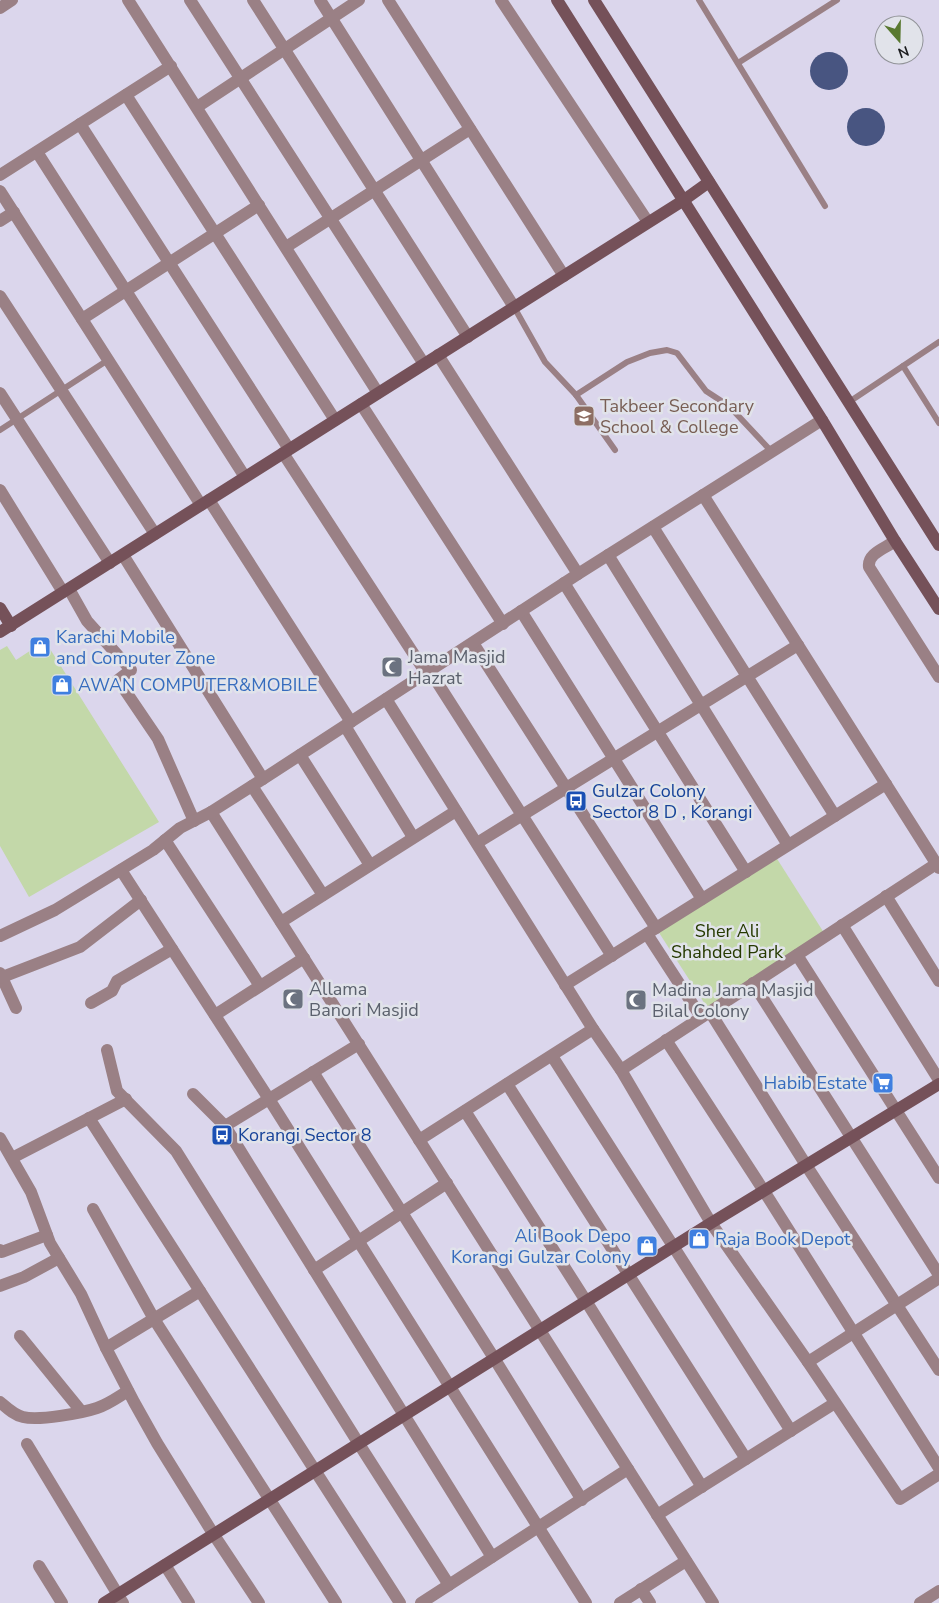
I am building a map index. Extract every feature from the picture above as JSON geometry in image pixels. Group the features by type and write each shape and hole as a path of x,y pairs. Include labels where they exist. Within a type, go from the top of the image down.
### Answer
{"street":[{"path":"0,8 12,0"},
{"path":"128,0 378,393"},
{"path":"190,0 424,364"},
{"path":"253,0 468,337"},
{"path":"320,0 514,307"},
{"path":"197,107 359,0"},
{"path":"388,0 564,276"},
{"path":"501,0 648,222"},
{"path":"557,0 822,420 892,544 939,609"},
{"path":"594,0 939,545"},
{"path":"0,175 171,66"},
{"path":"126,94 335,420"},
{"path":"80,124 286,451 612,956"},
{"path":"286,247 470,128"},
{"path":"37,152 245,477"},
{"path":"0,608 5,629 684,200 709,182"},
{"path":"0,191 108,360 205,503 348,724 413,838"},
{"path":"82,319 259,205"},
{"path":"0,221 14,212"},
{"path":"0,296 155,534"},
{"path":"438,355 578,574"},
{"path":"0,393 110,562"},
{"path":"361,404 502,624"},
{"path":"0,936 55,910 153,850 180,828 211,812 258,783 564,583 822,420"},
{"path":"0,490 87,621 131,670 118,680 158,739 194,821"},
{"path":"621,1070 886,896 938,866 703,495"},
{"path":"653,527 835,816"},
{"path":"892,544 871,556 868,561 869,566 939,677"},
{"path":"123,555 323,895"},
{"path":"608,555 788,845"},
{"path":"564,583 746,872"},
{"path":"521,611 702,900"},
{"path":"472,643 566,788 651,931 939,1370"},
{"path":"477,844 798,645"},
{"path":"386,699 593,1030 621,1070 711,1223 900,1499 939,1474"},
{"path":"300,755 370,865"},
{"path":"565,985 886,784"},
{"path":"280,922 456,810"},
{"path":"211,812 713,1603"},
{"path":"165,840 260,986"},
{"path":"121,870 269,1099 586,1603"},
{"path":"886,896 939,981"},
{"path":"16,1008 1,976 80,947 140,900"},
{"path":"104,1603 121,1599 165,1565 711,1223 897,1110 939,1082 842,925"},
{"path":"91,1003 112,991 117,981 172,949"},
{"path":"797,955 939,1178"},
{"path":"215,1015 304,958"},
{"path":"753,983 939,1276 808,1362"},
{"path":"419,1140 593,1030"},
{"path":"666,1040 939,1468"},
{"path":"225,1126 359,1044"},
{"path":"107,1050 118,1091 176,1151 449,1585"},
{"path":"552,1056 791,1431"},
{"path":"313,1072 582,1500"},
{"path":"507,1084 746,1459"},
{"path":"192,1094 225,1126 492,1557"},
{"path":"12,1158 126,1099"},
{"path":"465,1111 702,1487"},
{"path":"89,1118 400,1603"},
{"path":"0,1138 31,1192 50,1243 81,1294 128,1391 157,1443 258,1603"},
{"path":"314,1270 446,1183"},
{"path":"93,1209 154,1318 336,1603"},
{"path":"0,1250 2,1252 47,1235"},
{"path":"0,1286 24,1277 59,1258"},
{"path":"106,1348 200,1291"},
{"path":"20,1336 81,1412"},
{"path":"0,1402 17,1415 26,1418 57,1416 96,1409 128,1391"},
{"path":"657,1515 835,1403"},
{"path":"27,1444 121,1599"},
{"path":"421,1603 628,1470"},
{"path":"620,1603 686,1561"},
{"path":"165,1565 188,1603"},
{"path":"40,1566 62,1603"},
{"path":"641,1589 650,1603"},
{"path":"920,1603 939,1591"}],"lane":[{"path":"699,0 825,206"},
{"path":"738,63 837,0"},
{"path":"514,307 545,362 576,395 615,450"},
{"path":"849,402 939,342"},
{"path":"576,395 627,362 650,353 667,350 677,354 706,391 729,406 772,452"},
{"path":"0,430 108,360"},
{"path":"903,366 939,423"}],"shaded area":[{"path":"0,0 939,0 939,1603 0,1603"}],"green space":[{"path":"45,641 159,822 29,897 0,846 0,650 7,646 16,660"},
{"name":"Sher Ali Shahded Park","path":"774,854 826,936 710,1012 656,928"}],"building":[{"path":"829,52 842,58 848,71 842,84 829,90 816,84 810,71 816,58"},
{"path":"866,108 879,114 885,127 879,140 866,146 853,140 847,127 853,114"}],"place":[{"name":"Takbeer Secondary School & College","path":"584,416"},
{"name":"Karachi Mobile and Computer Zone","path":"40,647"},
{"name":"Jama Masjid Hazrat","path":"392,667"},
{"name":"AWAN COMPUTER&MOBILE","path":"62,685"},
{"name":"Gulzar Colony Sector 8 D , Korangi","path":"576,801"},
{"name":"Allama Banori Masjid","path":"293,999"},
{"name":"Madina Jama Masjid Bilal Colony","path":"636,1000"},
{"name":"Habib Estate","path":"883,1083"},
{"name":"Korangi Sector 8","path":"222,1135"},
{"name":"Raja Book Depot","path":"699,1239"},
{"name":"Ali Book Depo Korangi Gulzar Colony","path":"647,1246"}]}
